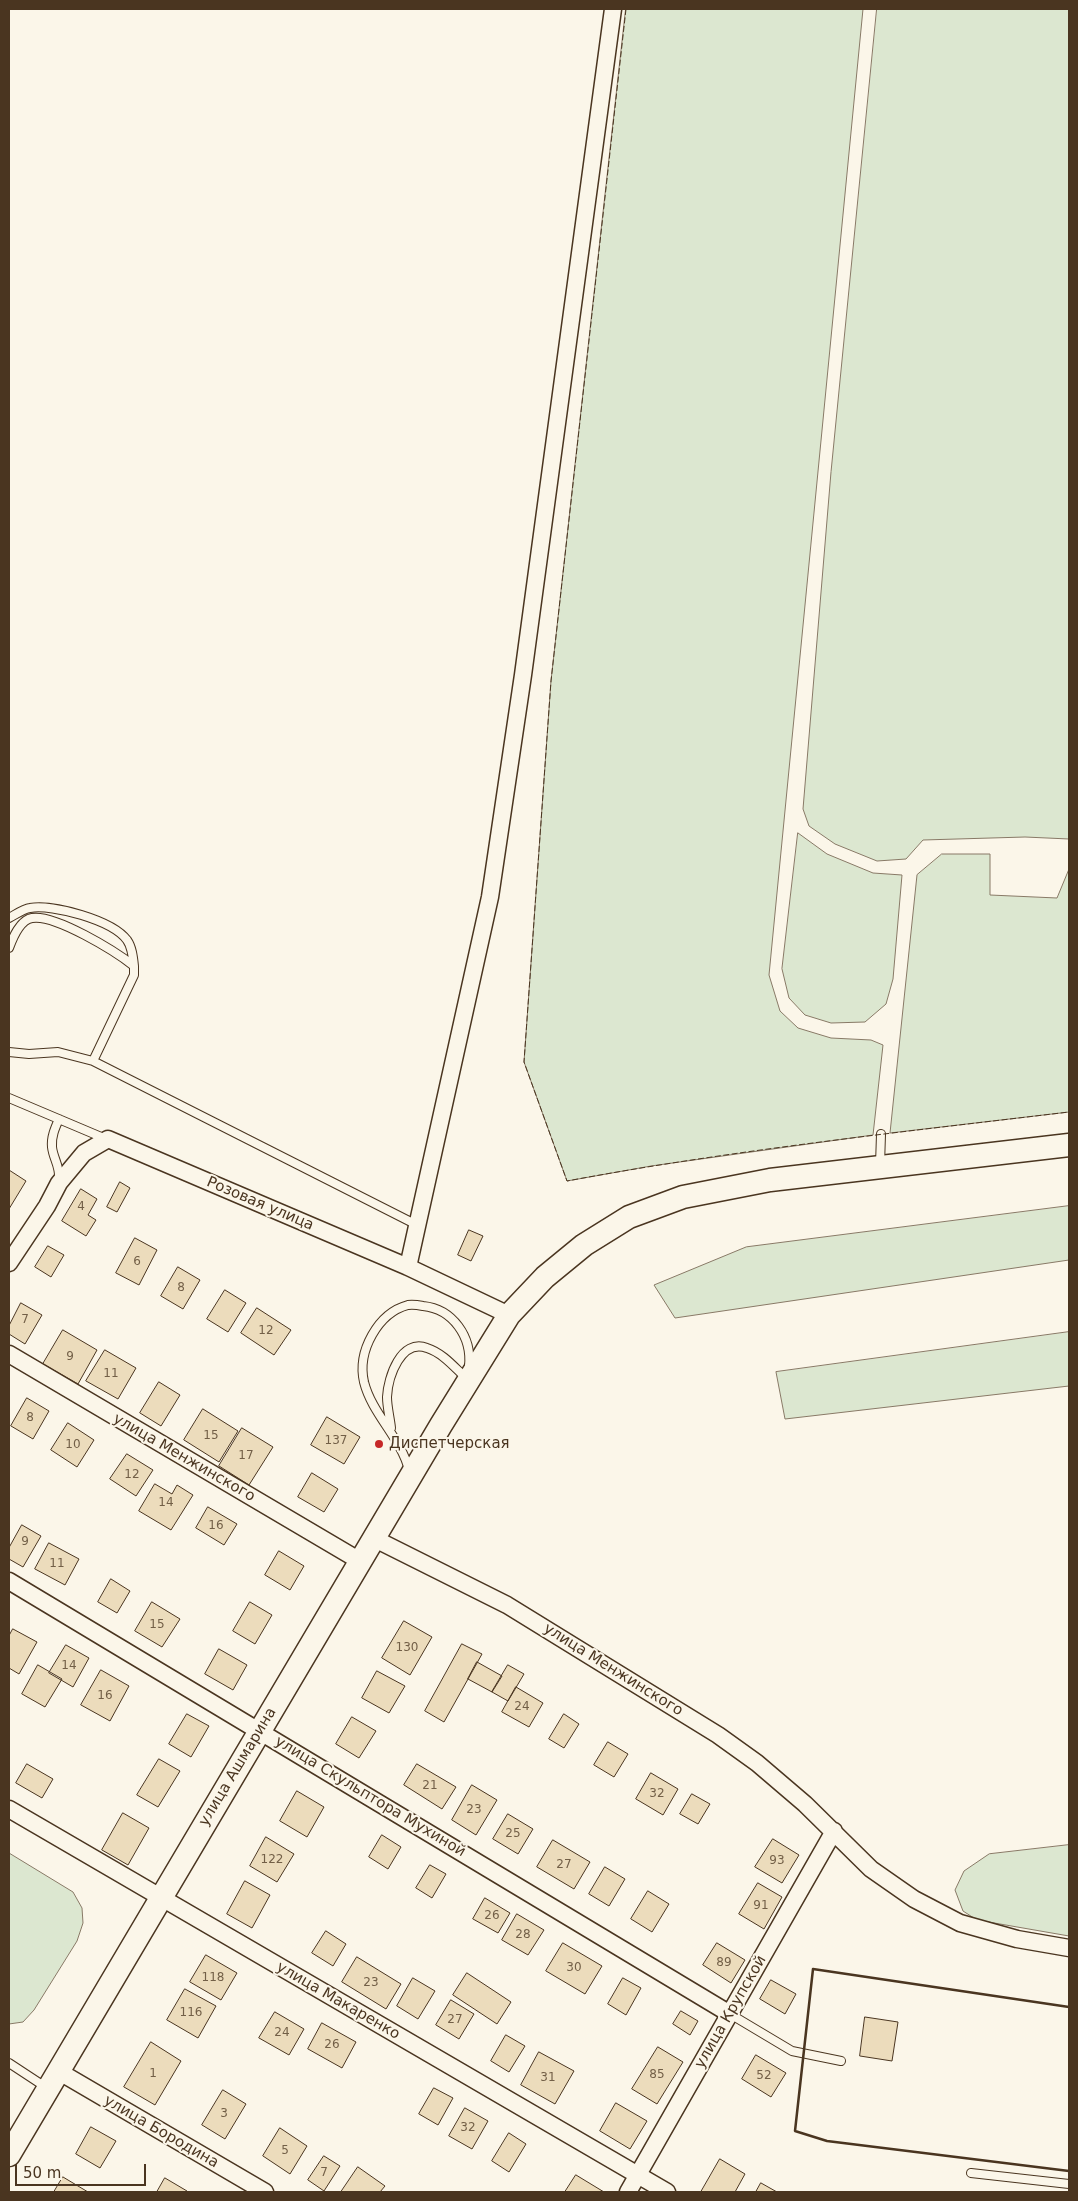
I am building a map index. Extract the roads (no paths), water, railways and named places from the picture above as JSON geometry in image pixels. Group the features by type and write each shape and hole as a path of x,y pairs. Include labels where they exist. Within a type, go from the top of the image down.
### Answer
{"street":[{"path":"408,1266 490,897 525,665 613,9"},
{"path":"9,1263 47,1206 59,1182 84,1153 108,1139"},
{"name":"Розовая улица","path":"108,1139 408,1266 509,1315"},
{"name":"улица Ашмарина","path":"9,2155 468,1380 509,1315 545,1277 584,1245 629,1217 683,1197 770,1180 1069,1145"},
{"name":"улица Менжинского","path":"9,1354 360,1561"},
{"name":"улица Менжинского","path":"373,1538 507,1605 672,1706 757,1763 805,1804 871,1869 914,1899 960,1923 1017,1939 1069,1948"},
{"name":"улица Скульптора Мухиной","path":"9,1581 730,2014"},
{"name":"улица Макаренко","path":"9,1808 667,2192"},
{"name":"улица Крупской","path":"628,2192 834,1832"},
{"name":"улица Бородина","path":"53,2080 265,2192"}],"lane":[{"path":"9,918 29,908 52,908 79,913 104,924 126,939 132,952 134,975 93,1061"},
{"path":"29,908 31,918"},
{"path":"9,948 20,925 31,918 49,919 120,955 134,966"},
{"path":"9,1052 29,1054 58,1052 93,1061 417,1225"},
{"name":"Розовая улица","path":"9,1098 108,1139"},
{"path":"59,1119 53,1135 52,1147 60,1171 59,1182"},
{"path":"880,1168 881,1134"},
{"path":"410,1477 402,1450 370,1398 364,1381 363,1363 368,1344 378,1326 394,1311 410,1304 430,1307 445,1313 457,1323 466,1339 470,1359 468,1380"},
{"path":"392,1434 387,1400 388,1386 399,1361 410,1348 417,1346 435,1351 468,1380"},
{"path":"730,2014 792,2051 841,2061"},
{"name":"улица Бородина","path":"9,2063 53,2080"},
{"path":"971,2173 1069,2184"}],"place":[{"name":"Диспетчерская","path":"379,1444"}]}
